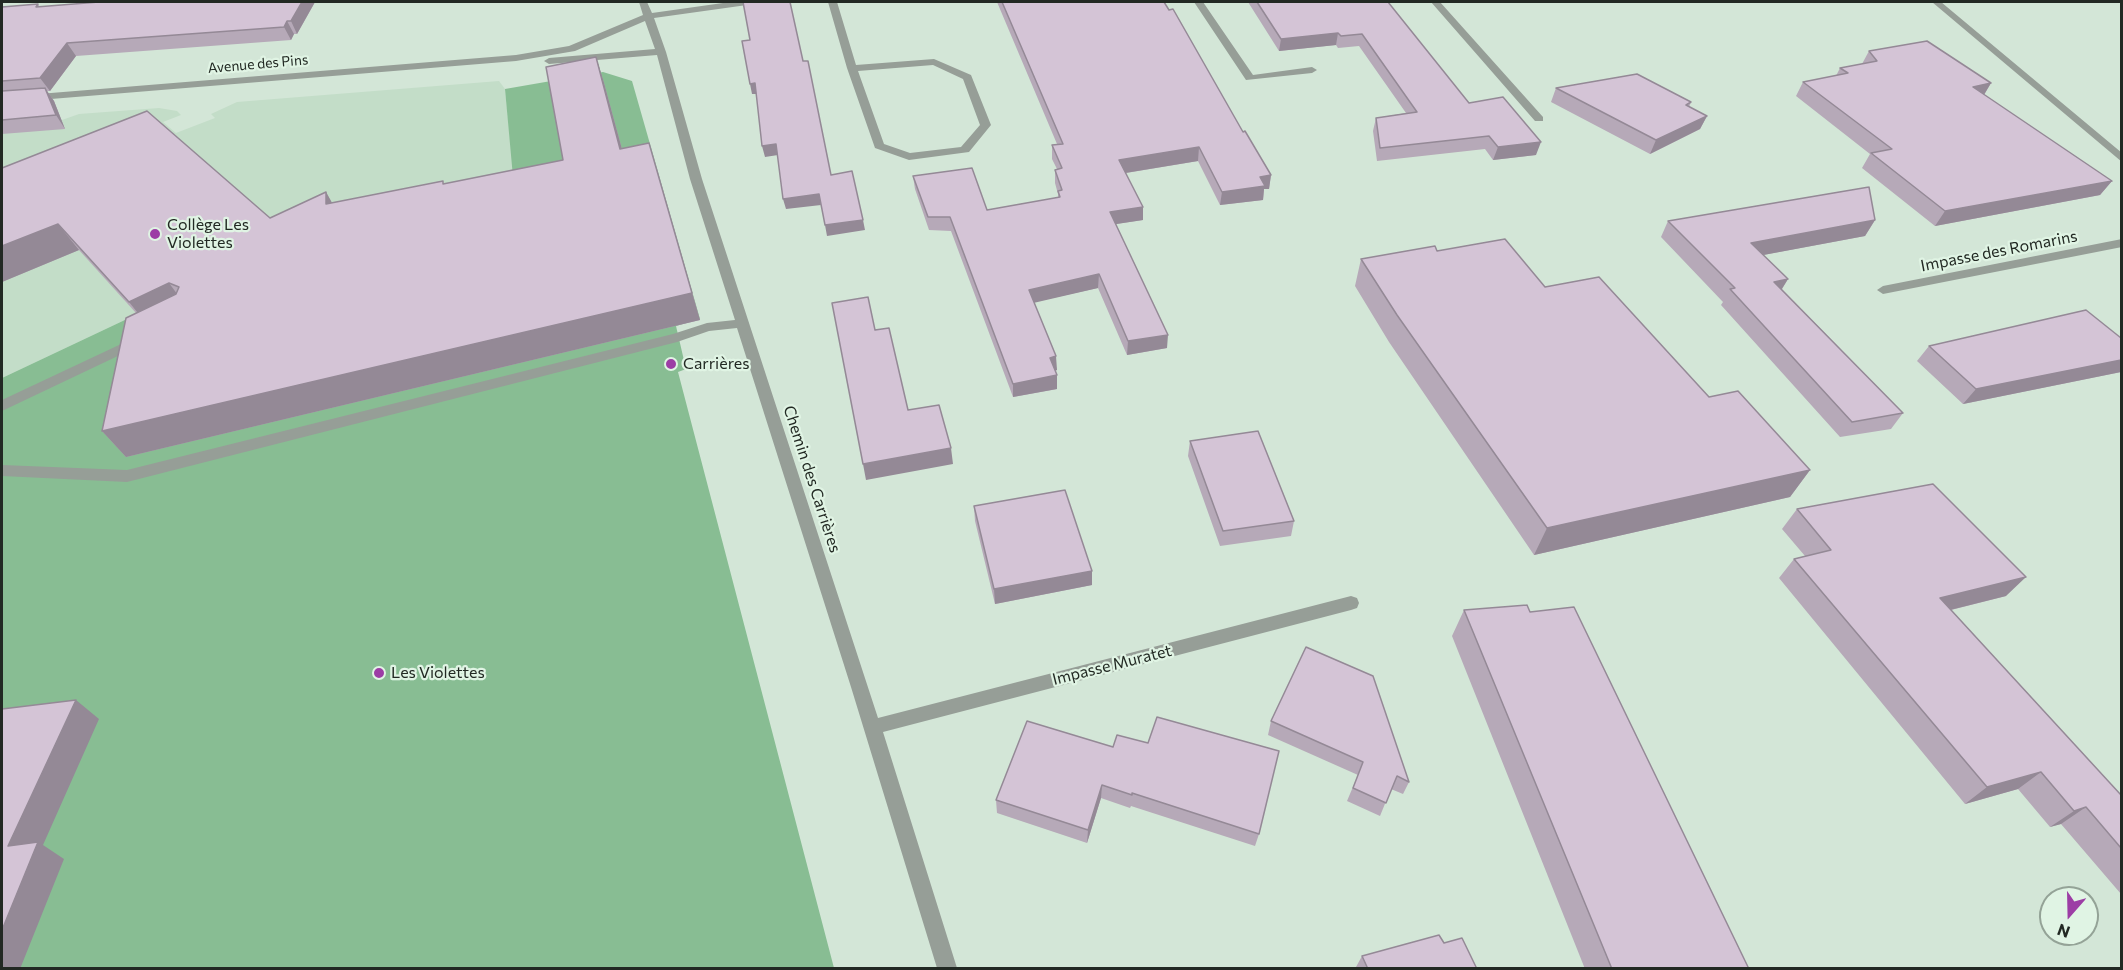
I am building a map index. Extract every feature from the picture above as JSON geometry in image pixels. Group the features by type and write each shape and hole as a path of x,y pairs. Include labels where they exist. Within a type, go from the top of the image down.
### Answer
{"street":[{"name":"Avenue des Pins","path":"2,100 516,58 571,49 646,9 747,2"},
{"path":"832,2 852,68 879,146 909,157 965,150 986,125 967,76 934,62 852,68"},
{"path":"1199,2 1250,78 1312,70"},
{"path":"1435,2 1539,119"},
{"path":"1936,2 2121,159"},
{"name":"Chemin des Carrières","path":"646,9 661,52 696,179 872,727 946,969"},
{"name":"Avenue des Pins","path":"516,58 545,61 661,52"},
{"name":"Impasse des Romarins","path":"1883,290 2121,243"},
{"path":"2,471 127,476 677,338 707,327 743,323"},
{"path":"2,406 148,336"},
{"name":"Impasse Muratet","path":"872,727 1351,603"}],"shaded area":[{"name":"Collège Les Violettes","path":"499,81 505,89 515,188 326,225 2,378 2,121 62,120 79,114 159,108 177,111 181,115 163,122 176,133 215,118 211,114 237,102"}],"green space":[{"name":"Les Violettes","path":"603,72 632,81 700,319 676,326 686,369 678,372 834,968 2,968 2,378 326,225 514,188 505,89"}],"building":[{"path":"99,2 302,2 291,21 287,21 284,27 67,43 40,78 2,81 2,7"},
{"path":"743,2 790,2 803,61 808,61 831,175 852,171 863,220 825,225 819,194 783,199 776,144 762,146 755,83 750,84 742,41 750,40"},
{"path":"1002,2 1164,2 1169,10 1173,9 1243,132 1245,131 1271,175 1260,177 1265,186 1222,192 1199,147 1119,160 1143,207 1110,212 1168,335 1128,341 1099,274 1029,290 1056,356 1050,358 1057,375 1013,384 950,217 928,217 913,176 972,168 987,210 1060,197 1058,191 1062,190 1055,170 1062,168 1052,145 1063,144"},
{"path":"1257,2 1388,2 1469,103 1503,97 1541,142 1498,147 1489,136 1380,148 1376,118 1417,112 1362,34 1341,36 1338,33 1281,39"},
{"path":"1927,41 1991,83 1973,87 2112,181 1945,211 1871,153 1892,149 1803,82 1848,73 1840,68 1877,61 1869,51"},
{"path":"596,57 620,149 649,143 692,293 102,431 126,318 176,294 179,287 169,283 129,302 58,224 2,246 2,168 147,111 270,218 326,192 326,204 563,160 546,67"},
{"path":"1637,74 1691,102 1686,105 1707,116 1656,140 1556,88"},
{"path":"45,88 56,115 2,120 2,91"},
{"path":"1869,187 1875,220 1751,243 1788,279 1774,282 1903,413 1852,422 1730,289 1735,288 1668,221"},
{"path":"1505,239 1545,287 1599,277 1709,397 1738,391 1810,470 1547,528 1397,315 1361,259 1435,246 1437,251"},
{"path":"868,297 875,330 889,328 908,410 939,405 951,448 863,464 832,303"},
{"path":"2086,310 2121,338 2121,360 1976,389 1929,346"},
{"path":"1258,431 1294,521 1223,531 1190,441"},
{"path":"1933,484 2026,577 1940,598 2121,795 2121,848 2086,807 2074,811 2041,772 1987,787 1794,559 1831,550 1797,509"},
{"path":"1065,490 1092,571 994,589 974,506"},
{"path":"1527,605 1530,612 1574,607 1749,969 1612,969 1464,610"},
{"path":"1306,647 1373,676 1409,782 1397,776 1386,803 1353,788 1363,762 1271,721"},
{"path":"76,700 8,846 38,842 2,930 2,709"},
{"path":"1157,717 1279,751 1259,834 1102,785 1088,830 996,800 1027,721 1113,747 1117,735 1148,743"},
{"path":"1439,935 1444,943 1462,938 1477,969 1368,969 1362,956"}],"place":[{"name":"Collège Les Violettes","path":"155,234"},
{"name":"Carrières","path":"671,364"},
{"name":"Les Violettes","path":"379,673"}]}
